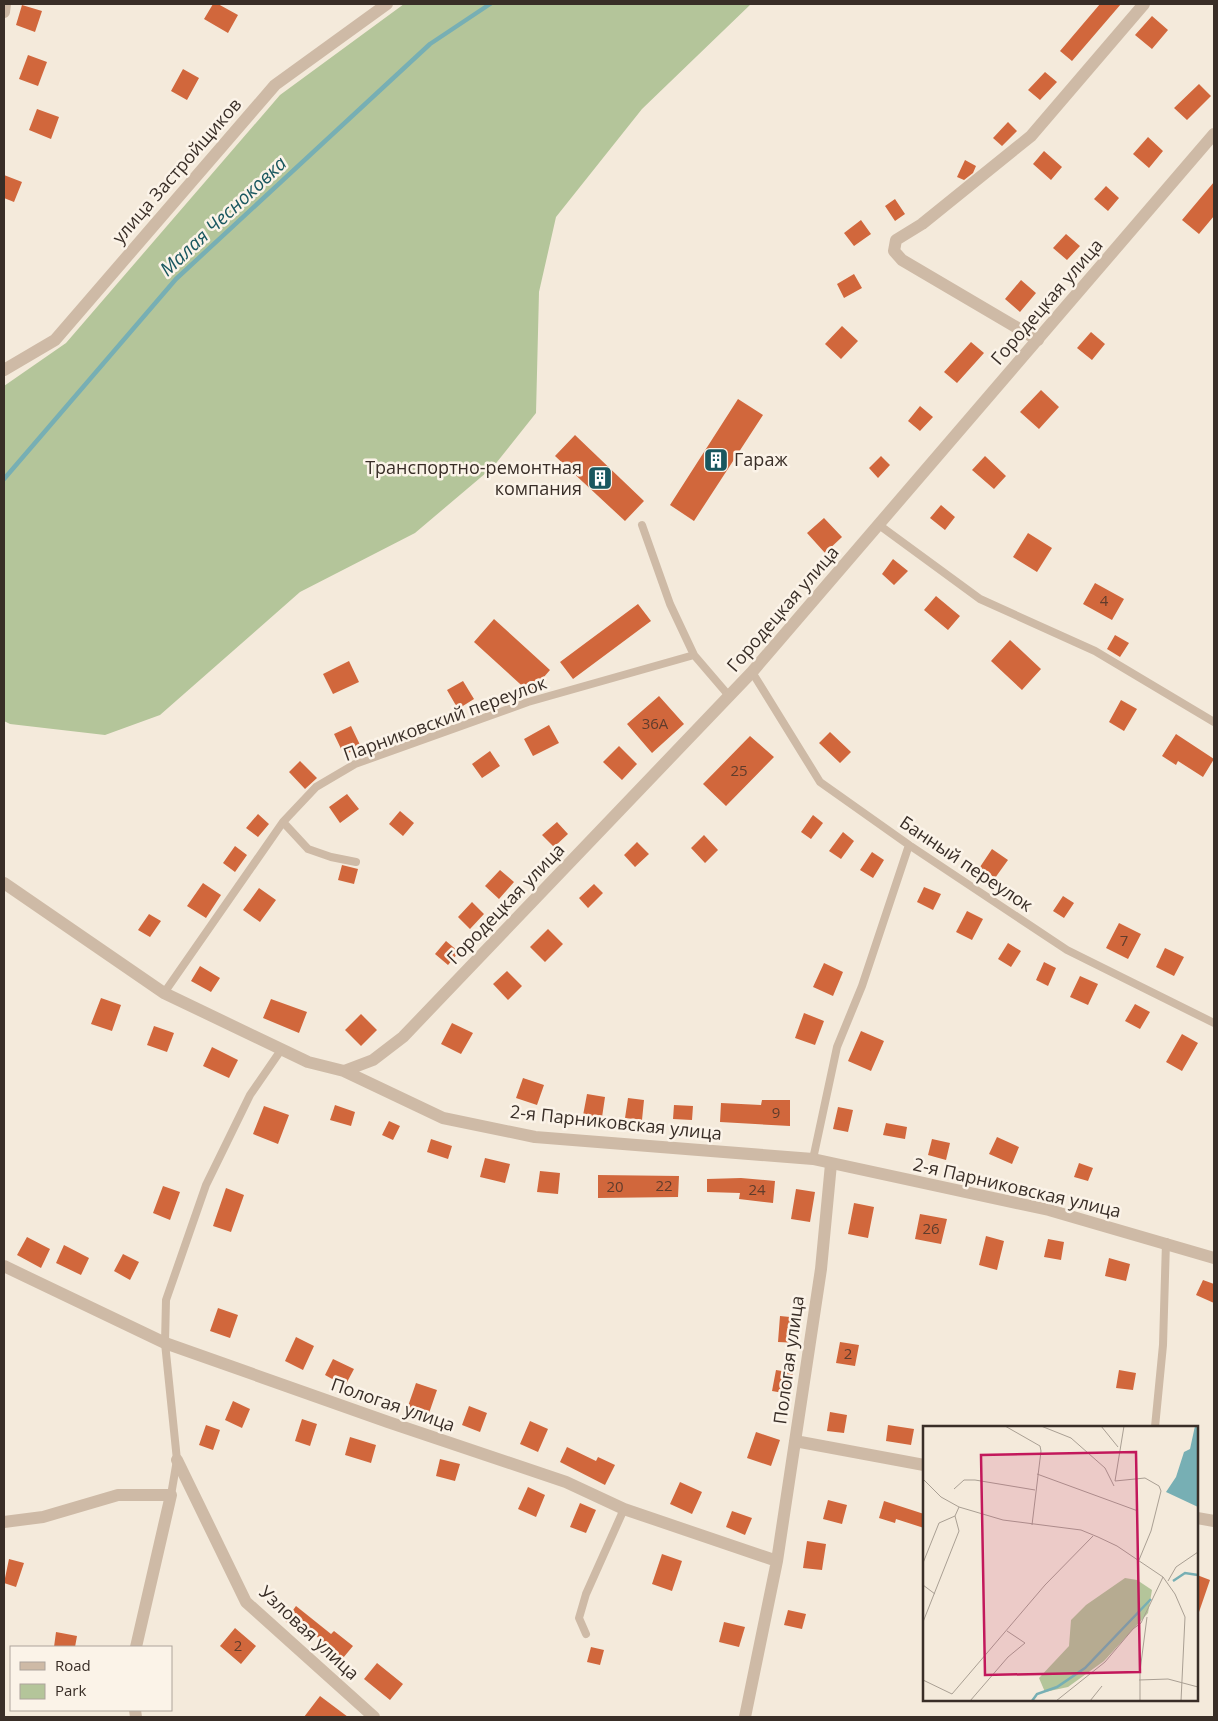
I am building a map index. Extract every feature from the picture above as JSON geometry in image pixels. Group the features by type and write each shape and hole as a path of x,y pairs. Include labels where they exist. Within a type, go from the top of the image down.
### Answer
{"street":[{"path":"4,12 5,4"},
{"name":"улица Застройщиков","path":"4,370 55,340 275,85 385,4"},
{"path":"1038,340 902,260 894,251 896,240 922,224 1031,136 1144,4"},
{"name":"Городецкая улица","path":"344,1071 373,1060 403,1037 730,697 879,526 1214,134"},
{"name":"2-я Парниковская улица","path":"4,883 164,993 281,1050 308,1062 344,1071 443,1118 535,1136 812,1159 1049,1210 1166,1242 1214,1258"},
{"name":"Пологая улица","path":"745,1717 777,1561 821,1269 831,1164"},
{"name":"Пологая улица","path":"4,1266 165,1343 388,1422 566,1482 624,1509 777,1561"},
{"path":"795,1442 923,1465"},
{"name":"Узловая улица","path":"177,1460 246,1602 374,1717"},
{"path":"4,1522 43,1517 118,1495 171,1495 136,1646"},
{"path":"1198,1518 1214,1521"}],"lane":[{"path":"642,525 670,604 694,655 730,697"},
{"path":"879,526 980,599 1095,651 1214,722"},
{"name":"Парниковский переулок","path":"164,993 283,822 316,787 355,764 528,702 694,655"},
{"name":"Банный переулок","path":"752,672 820,782 909,845 1067,950 1214,1022"},
{"path":"283,822 308,849 331,857 356,862"},
{"path":"812,1159 837,1047 862,986 909,845"},
{"path":"171,1495 177,1460 165,1343 166,1300 206,1185 250,1095 281,1050"},
{"path":"1155,1426 1163,1345 1166,1242"},
{"path":"586,1634 580,1618 586,1594 624,1509"}],"green space":[{"path":"404,4 751,4 642,109 556,217 539,292 536,413 493,467 415,533 300,592 160,715 105,735 10,724 4,721 4,386 66,343 280,95"}],"building":[{"path":"213,4 218,4 238,15 228,33 204,19"},
{"path":"1100,4 1121,4 1072,61 1060,51"},
{"path":"22,5 42,11 35,32 16,25"},
{"path":"1152,16 1168,30 1152,49 1135,35"},
{"path":"28,55 47,62 38,86 19,79"},
{"path":"183,69 199,78 187,100 171,91"},
{"path":"1045,72 1057,82 1040,100 1028,90"},
{"path":"1199,84 1211,96 1187,120 1174,108"},
{"path":"37,109 59,117 51,139 29,130"},
{"path":"1008,122 1017,131 1002,146 993,138"},
{"path":"1148,137 1163,151 1149,168 1133,154"},
{"path":"1044,151 1062,167 1051,180 1033,164"},
{"path":"965,160 976,166 973,173 964,180 957,177"},
{"path":"4,175 22,182 14,202 4,198"},
{"path":"1214,182 1214,216 1199,234 1182,220"},
{"path":"1106,186 1119,198 1108,211 1094,199"},
{"path":"895,199 905,214 895,221 885,206"},
{"path":"861,220 871,234 854,246 844,233"},
{"path":"1066,234 1080,246 1067,260 1053,248"},
{"path":"854,274 862,288 844,298 837,284"},
{"path":"1021,280 1036,293 1020,312 1005,299"},
{"path":"842,326 858,341 841,359 825,344"},
{"path":"1091,332 1105,344 1092,360 1077,348"},
{"path":"971,342 984,353 957,383 944,372"},
{"path":"1041,390 1059,407 1039,429 1020,412"},
{"name":"Гараж","path":"738,399 763,415 694,521 670,505"},
{"path":"920,406 933,417 920,431 908,421"},
{"name":"Транспортно-ремонтная компания","path":"575,435 644,501 625,521 555,456"},
{"path":"881,456 890,465 878,478 869,468"},
{"path":"985,456 1006,476 994,489 972,470"},
{"path":"941,505 955,517 945,530 930,518"},
{"path":"824,518 842,537 825,553 807,533"},
{"path":"1028,533 1052,548 1037,572 1013,557"},
{"path":"893,559 908,571 894,585 882,574"},
{"path":"1095,583 1124,599 1112,620 1083,604"},
{"path":"936,596 960,616 948,630 924,610"},
{"path":"638,604 651,621 573,679 560,662"},
{"path":"494,619 550,670 530,693 474,642"},
{"path":"1115,635 1129,643 1120,657 1107,649"},
{"path":"1010,640 1041,669 1022,690 991,661"},
{"path":"349,661 359,682 333,694 323,674"},
{"path":"463,681 474,699 458,709 447,690"},
{"path":"659,696 684,724 652,753 627,724"},
{"path":"1121,700 1137,709 1124,731 1109,722"},
{"path":"549,725 559,743 533,756 524,739"},
{"path":"351,726 361,747 344,755 334,734"},
{"path":"830,732 851,752 840,763 819,743"},
{"path":"1176,734 1214,759 1203,777 1178,761 1176,765 1162,756"},
{"path":"750,736 774,757 726,806 703,784"},
{"path":"619,746 637,764 622,780 603,762"},
{"path":"490,751 500,766 482,778 472,764"},
{"path":"300,761 317,778 305,789 289,772"},
{"path":"347,794 359,809 340,823 329,807"},
{"path":"400,811 414,823 403,836 389,824"},
{"path":"258,814 269,824 258,837 246,828"},
{"path":"813,815 823,823 811,839 801,832"},
{"path":"557,822 568,834 554,847 542,835"},
{"path":"843,832 854,841 841,859 829,851"},
{"path":"704,835 718,850 705,863 691,848"},
{"path":"637,842 649,854 635,867 624,855"},
{"path":"235,846 247,855 235,872 223,863"},
{"path":"992,849 1008,860 995,878 980,867"},
{"path":"872,852 884,860 873,878 860,870"},
{"path":"342,865 358,869 354,884 338,880"},
{"path":"500,870 514,882 499,899 485,886"},
{"path":"203,883 221,895 206,918 187,906"},
{"path":"594,884 603,893 588,908 579,898"},
{"path":"924,887 941,894 933,910 917,902"},
{"path":"259,888 276,900 260,922 243,910"},
{"path":"1063,896 1074,903 1064,918 1053,911"},
{"path":"472,902 484,914 470,929 458,917"},
{"path":"967,911 983,919 972,940 956,932"},
{"path":"149,914 161,921 150,937 138,930"},
{"path":"1119,923 1141,934 1128,959 1106,948"},
{"path":"548,929 563,944 545,962 530,947"},
{"path":"446,941 459,952 448,965 435,954"},
{"path":"1008,943 1021,951 1011,967 998,959"},
{"path":"1165,948 1184,957 1174,976 1156,967"},
{"path":"1044,962 1056,968 1048,986 1036,980"},
{"path":"824,963 843,972 833,996 813,987"},
{"path":"200,966 220,978 211,992 191,981"},
{"path":"507,971 522,986 508,1000 493,984"},
{"path":"1080,976 1098,984 1088,1005 1070,997"},
{"path":"101,998 121,1005 112,1031 91,1024"},
{"path":"271,999 307,1012 299,1033 263,1018"},
{"path":"1135,1004 1150,1012 1140,1029 1125,1021"},
{"path":"804,1013 824,1021 815,1045 795,1038"},
{"path":"361,1014 377,1030 361,1046 345,1030"},
{"path":"452,1023 473,1033 461,1054 441,1044"},
{"path":"154,1026 174,1033 167,1052 147,1045"},
{"path":"861,1031 884,1041 871,1071 848,1061"},
{"path":"1182,1034 1198,1043 1182,1071 1166,1062"},
{"path":"212,1047 238,1060 229,1078 203,1066"},
{"path":"523,1078 544,1085 537,1105 516,1098"},
{"path":"587,1094 605,1097 601,1124 582,1121"},
{"path":"628,1098 644,1100 642,1120 625,1118"},
{"path":"762,1100 790,1100 790,1126 720,1122 721,1103 761,1105"},
{"path":"335,1105 355,1112 351,1126 330,1120"},
{"path":"674,1105 693,1106 692,1120 673,1119"},
{"path":"264,1106 289,1115 278,1144 253,1134"},
{"path":"838,1107 853,1110 848,1132 833,1129"},
{"path":"389,1121 400,1126 393,1140 382,1135"},
{"path":"886,1123 907,1127 905,1139 883,1135"},
{"path":"997,1137 1019,1147 1012,1164 989,1154"},
{"path":"431,1139 452,1146 448,1159 427,1152"},
{"path":"932,1139 950,1143 946,1160 928,1155"},
{"path":"485,1158 510,1164 505,1183 480,1177"},
{"path":"1079,1163 1093,1168 1088,1181 1074,1177"},
{"path":"540,1171 560,1173 558,1194 537,1192"},
{"path":"598,1175 679,1176 678,1197 598,1198"},
{"path":"741,1178 775,1181 773,1203 739,1199 740,1193 707,1192 707,1179"},
{"path":"163,1186 180,1192 170,1220 153,1213"},
{"path":"226,1188 244,1195 231,1232 213,1226"},
{"path":"796,1189 815,1192 810,1222 791,1219"},
{"path":"854,1203 874,1207 868,1238 848,1234"},
{"path":"920,1214 947,1219 941,1244 915,1239"},
{"path":"986,1236 1004,1241 997,1270 979,1265"},
{"path":"27,1237 50,1249 41,1268 17,1255"},
{"path":"1048,1239 1064,1242 1061,1260 1044,1257"},
{"path":"64,1245 89,1258 81,1275 56,1263"},
{"path":"123,1254 139,1262 130,1280 114,1271"},
{"path":"1109,1258 1130,1264 1126,1281 1105,1276"},
{"path":"1203,1280 1214,1284 1214,1303 1196,1295"},
{"path":"218,1308 238,1315 230,1338 210,1331"},
{"path":"780,1316 800,1318 798,1343 778,1342"},
{"path":"296,1337 314,1346 303,1370 285,1361"},
{"path":"840,1342 859,1345 855,1366 836,1363"},
{"path":"333,1359 354,1369 345,1386 325,1375"},
{"path":"776,1370 793,1373 789,1394 772,1391"},
{"path":"1119,1370 1136,1373 1133,1390 1116,1388"},
{"path":"416,1383 437,1390 427,1419 406,1412"},
{"path":"233,1401 250,1409 242,1428 225,1420"},
{"path":"469,1406 487,1413 480,1432 462,1425"},
{"path":"830,1412 847,1415 844,1433 827,1431"},
{"path":"302,1419 317,1424 310,1446 295,1441"},
{"path":"530,1421 548,1429 538,1452 520,1444"},
{"path":"206,1425 220,1430 213,1450 199,1445"},
{"path":"888,1425 914,1429 911,1445 886,1441"},
{"path":"756,1432 780,1440 771,1466 747,1458"},
{"path":"350,1437 376,1445 371,1463 345,1455"},
{"path":"567,1447 596,1461 598,1457 615,1465 605,1485 560,1462"},
{"path":"440,1459 460,1464 455,1481 436,1476"},
{"path":"680,1482 702,1492 692,1514 670,1504"},
{"path":"528,1487 545,1495 536,1517 518,1509"},
{"path":"828,1500 847,1505 842,1524 823,1519"},
{"path":"884,1501 923,1514 923,1528 896,1519 895,1523 879,1518"},
{"path":"580,1503 596,1510 586,1533 570,1527"},
{"path":"732,1511 752,1518 745,1535 726,1527"},
{"path":"807,1541 826,1544 822,1570 803,1568"},
{"path":"662,1554 682,1561 672,1591 652,1584"},
{"path":"9,1559 24,1563 16,1587 4,1583"},
{"path":"1198,1575 1210,1580 1198,1612"},
{"path":"296,1606 331,1634 334,1631 353,1646 343,1658 310,1631 305,1637 285,1621"},
{"path":"788,1610 806,1614 802,1629 784,1625"},
{"path":"724,1622 745,1627 739,1647 719,1642"},
{"path":"235,1628 256,1646 241,1664 220,1646"},
{"path":"56,1632 77,1636 75,1646 54,1646"},
{"path":"591,1647 604,1650 600,1665 587,1662"},
{"path":"377,1663 403,1684 390,1700 364,1679"},
{"path":"320,1696 348,1717 304,1717"}],"waterway":[{"name":"Малая Чесноковка","path":"4,479 176,279 430,44 490,4"}],"place":[{"name":"Гараж","path":"716,460"},
{"name":"Транспортно-ремонтная компания","path":"600,478"}]}
